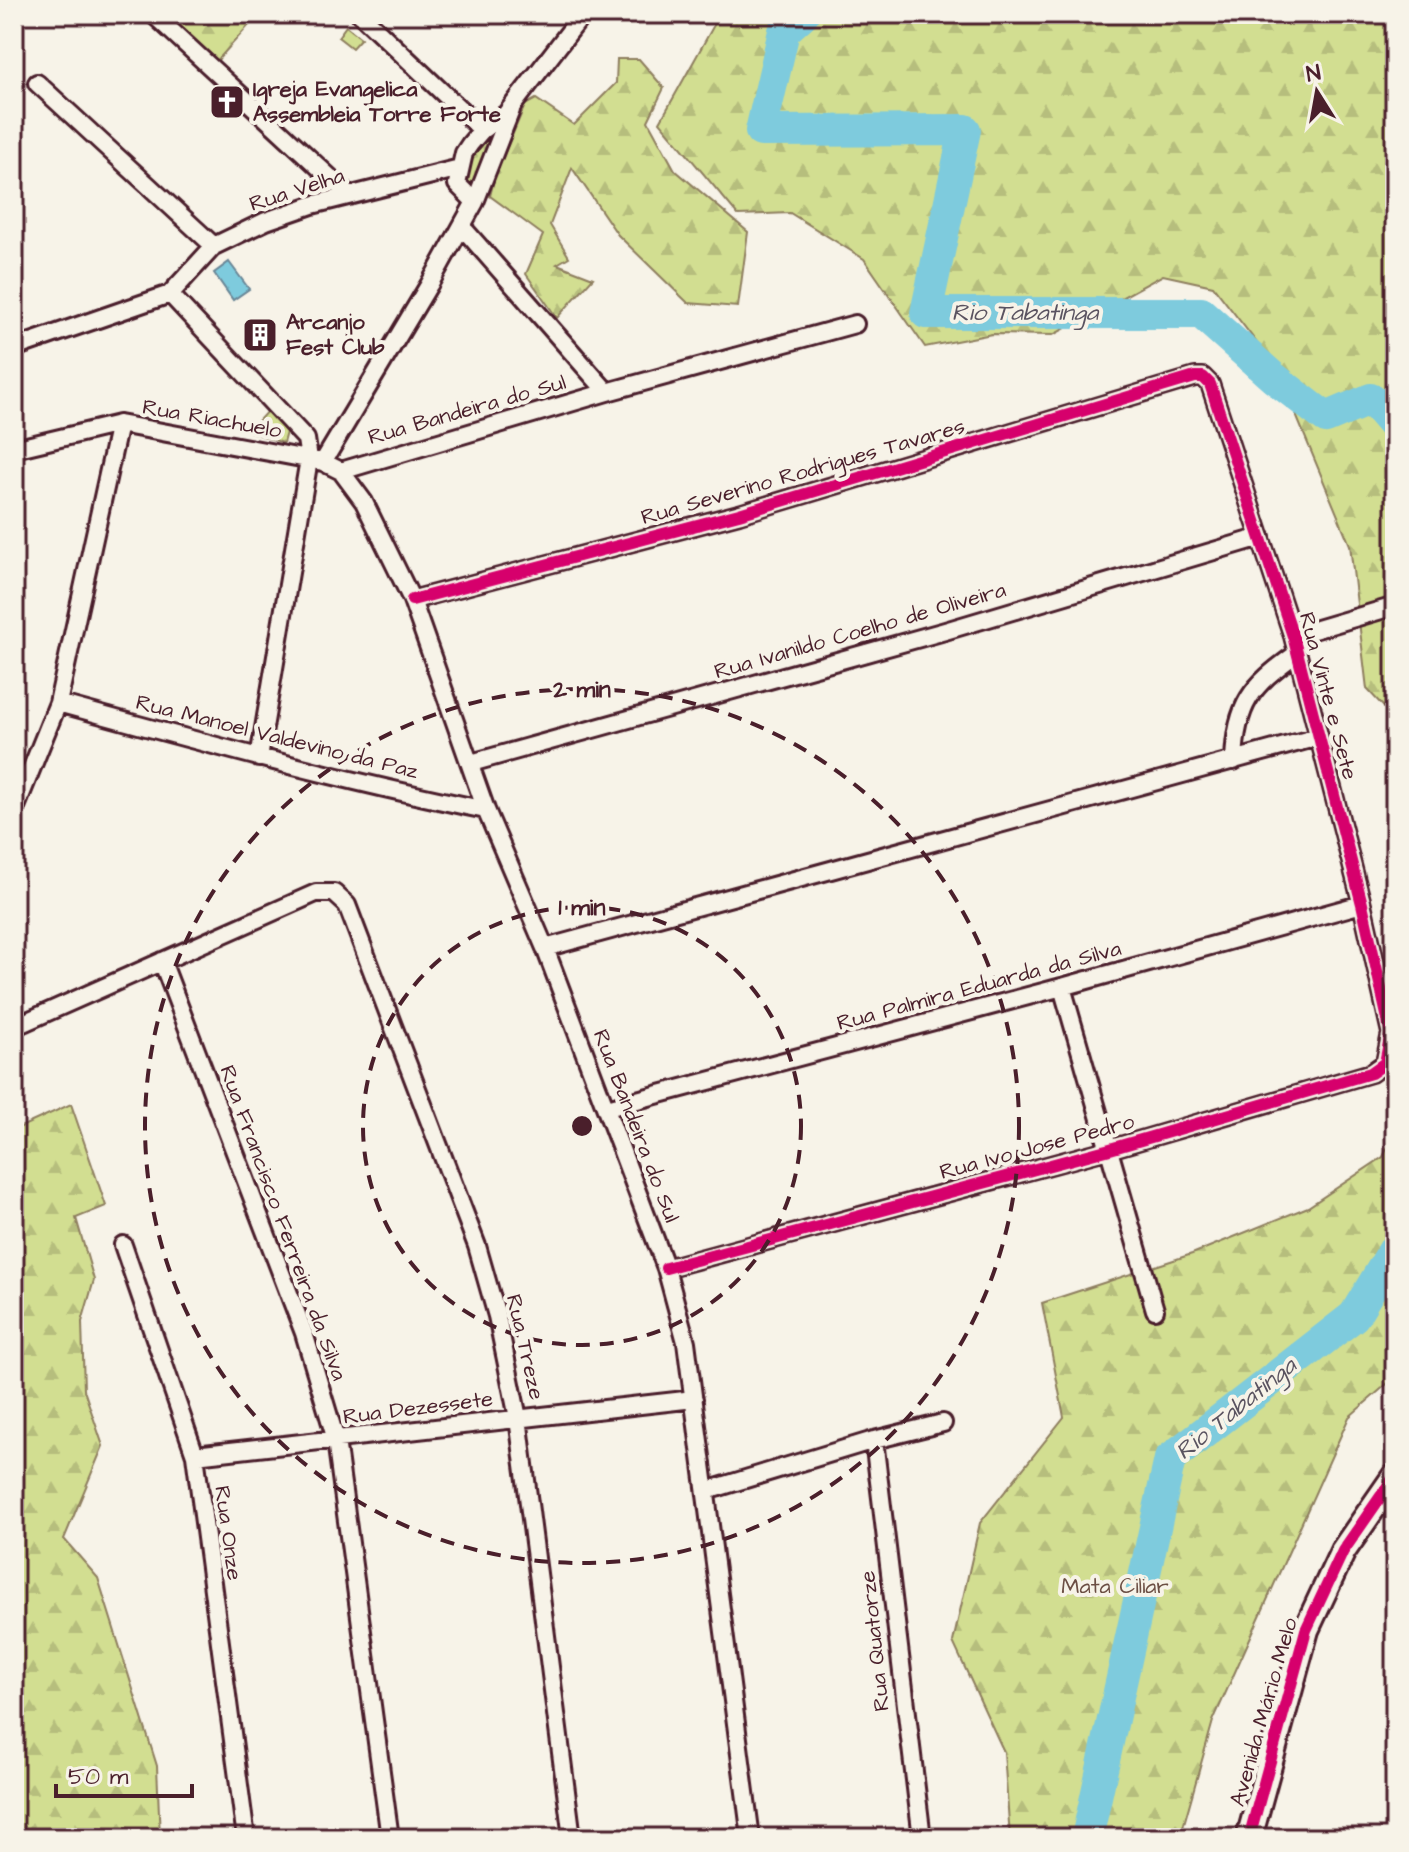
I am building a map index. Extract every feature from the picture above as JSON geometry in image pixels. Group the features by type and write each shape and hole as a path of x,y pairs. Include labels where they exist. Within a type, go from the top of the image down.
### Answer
{"main road":[{"name":"Avenida Mário Melo","path":"1249,1838 1306,1630 1343,1551 1395,1476"}],"street":[{"path":"153,14 349,195"},
{"path":"360,14 482,130"},
{"path":"475,202 457,184 464,153 482,130 506,114 583,14"},
{"path":"37,83 214,246"},
{"path":"259,758 316,460 463,228 514,103"},
{"name":"Rua Velha","path":"170,294 214,246 266,221 312,205 460,168"},
{"name":"Rua Bandeira do Sul","path":"463,228 607,392"},
{"path":"14,348 170,294 306,439 316,460"},
{"name":"Rua Bandeira do Sul","path":"341,471 607,392 855,324"},
{"name":"Rua Vinte e Sete","path":"1203,377 1210,384 1293,636 1362,904 1391,1033"},
{"name":"Rua Severino Rodrigues Tavares","path":"412,600 739,514 1203,377"},
{"path":"14,812 58,703 119,424"},
{"name":"Rua Riachuelo","path":"14,449 119,424 316,460"},
{"name":"Rua Bandeira do Sul","path":"316,460 341,471 364,502 412,600 486,810 545,948 666,1268 686,1342 751,1838"},
{"name":"Rua Ivanildo Coelho de Oliveira","path":"471,763 945,631 1261,537"},
{"path":"1293,636 1395,606"},
{"path":"1234,761 1235,732 1244,705 1265,676 1296,654"},
{"name":"Rua Manoel Valdevino da Paz","path":"58,703 259,758 486,810"},
{"path":"545,948 1318,737"},
{"name":"Rua Treze","path":"162,961 316,893 334,893 347,905 477,1246 497,1316 518,1418 572,1838"},
{"name":"Rua Palmira Eduarda da Silva","path":"607,1108 1362,904"},
{"path":"14,1027 162,961"},
{"name":"Rua Francisco Ferreira da Silva","path":"162,961 304,1333 336,1440 390,1838"},
{"path":"1062,987 1155,1310"},
{"name":"Rua Ivo Jose Pedro","path":"666,1268 1110,1149 1371,1073 1385,1063 1391,1033"},
{"name":"Rua Onze","path":"123,1245 195,1455 246,1838"},
{"name":"Rua Dezessete","path":"195,1455 694,1399"},
{"path":"706,1491 874,1440 943,1423"},
{"name":"Rua Quatorze","path":"874,1440 922,1838"}],"green space":[{"path":"170,14 241,14 250,24 215,63 185,37"},
{"path":"704,14 752,14 764,21 755,14 1395,14 1395,719 1367,689 1350,545 1277,369 1213,286 1163,275 1053,335 992,334 925,347 864,259 790,213 738,215 660,122 714,25"},
{"path":"346,26 361,38 352,48 338,37"},
{"path":"617,59 639,59 664,88 648,121 675,170 748,232 738,307 688,303 618,235 572,168 550,225 569,257 557,264 593,278 557,318 526,274 543,235 490,196 495,176 525,105 536,99 574,125 616,83"},
{"path":"498,127 477,184 469,185 463,177 476,146"},
{"path":"268,410 288,425 283,443 249,431"},
{"path":"71,1104 106,1206 76,1218 94,1280 82,1322 84,1390 103,1446 64,1539 98,1578 157,1766 160,1838 14,1838 14,1130"},
{"name":"Mata Ciliar","path":"1395,1132 1395,1377 1349,1417 1213,1721 1180,1838 1010,1838 1004,1752 953,1642 980,1523 1064,1417 1042,1303 1192,1254 1308,1207 1383,1157"}],"water":[{"path":"229,262 249,289 233,300 214,273"}],"waterway":[{"name":"Rio Tabatinga","path":"803,14 784,31 761,131 965,130 926,313 1201,313 1274,378 1326,418 1371,399 1395,427"},
{"name":"Rio Tabatinga","path":"1087,1838 1170,1459 1354,1316 1395,1248"}],"cycle path":[{"path":"412,600 739,514 1195,377 1203,377 1210,384 1293,636 1362,904 1391,1033 1385,1063 1371,1073 1110,1149 666,1268"},
{"path":"1249,1838 1306,1630 1343,1551 1395,1476"}],"place":[{"name":"Igreja Evangelica Assembleia Torre Forte","path":"227,102"},
{"name":"Arcanjo Fest Club","path":"260,335"}]}
